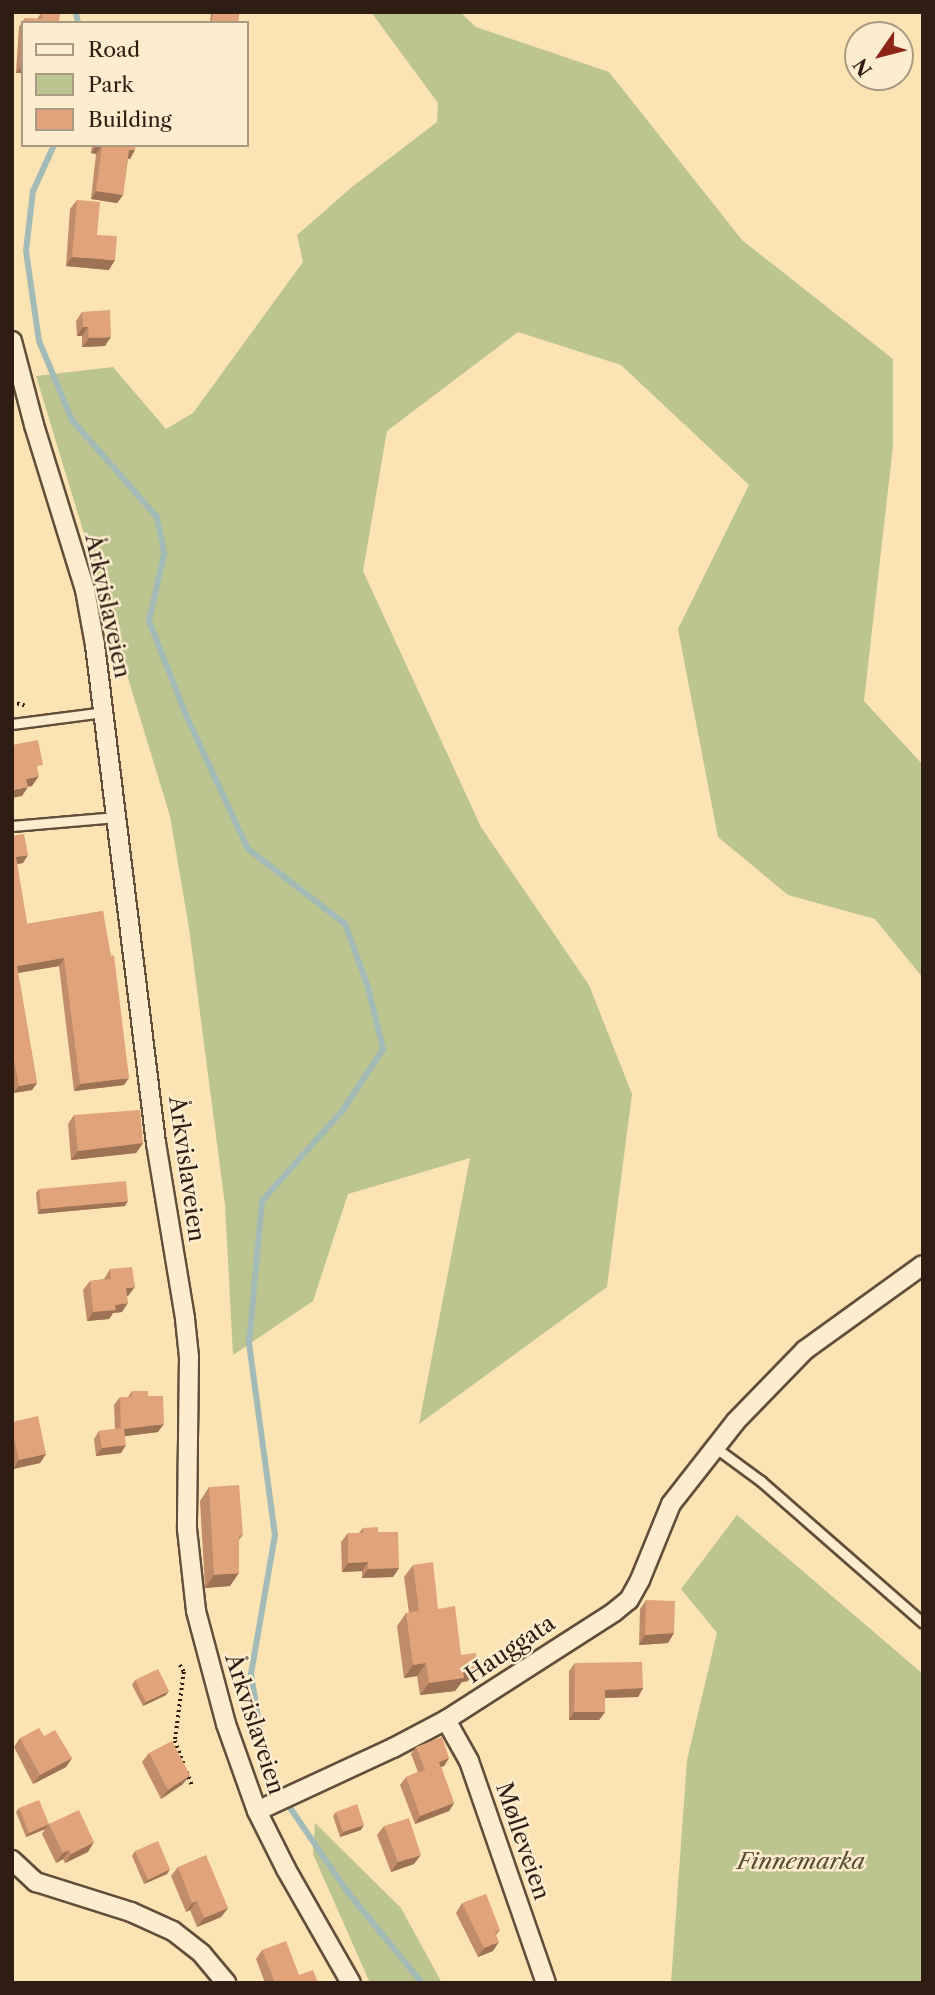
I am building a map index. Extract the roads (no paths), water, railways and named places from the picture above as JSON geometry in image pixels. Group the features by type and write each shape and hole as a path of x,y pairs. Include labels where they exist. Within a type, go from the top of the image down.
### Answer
{"street":[{"name":"Årkvislaveien","path":"12,341 34,425 85,590 105,712 156,1143 181,1283 189,1357 187,1529 196,1611 226,1724 273,1804 281,1859 351,1983"},
{"name":"Hauggata","path":"273,1804 446,1720 629,1600 671,1504 766,1387 805,1350 923,1265"},
{"name":"Mølleveien","path":"446,1720 469,1761 546,1983"},
{"path":"12,1860 36,1882 49,1888 131,1912 173,1931 202,1954 226,1983"}],"lane":[{"path":"12,724 105,712"},
{"path":"12,826 117,817"},
{"path":"716,1448 761,1481 923,1623"}],"waterway":[{"path":"76,12 78,21"},
{"path":"53,147 33,191 26,251 39,341 72,420 157,517 164,554 149,621 186,715 248,849 345,924 368,987 383,1049 343,1110 262,1201 249,1343 275,1535 251,1674 267,1774 346,1890 422,1983"}],"park label":[{"name":"Finnemarka","path":"801,1861"}]}
